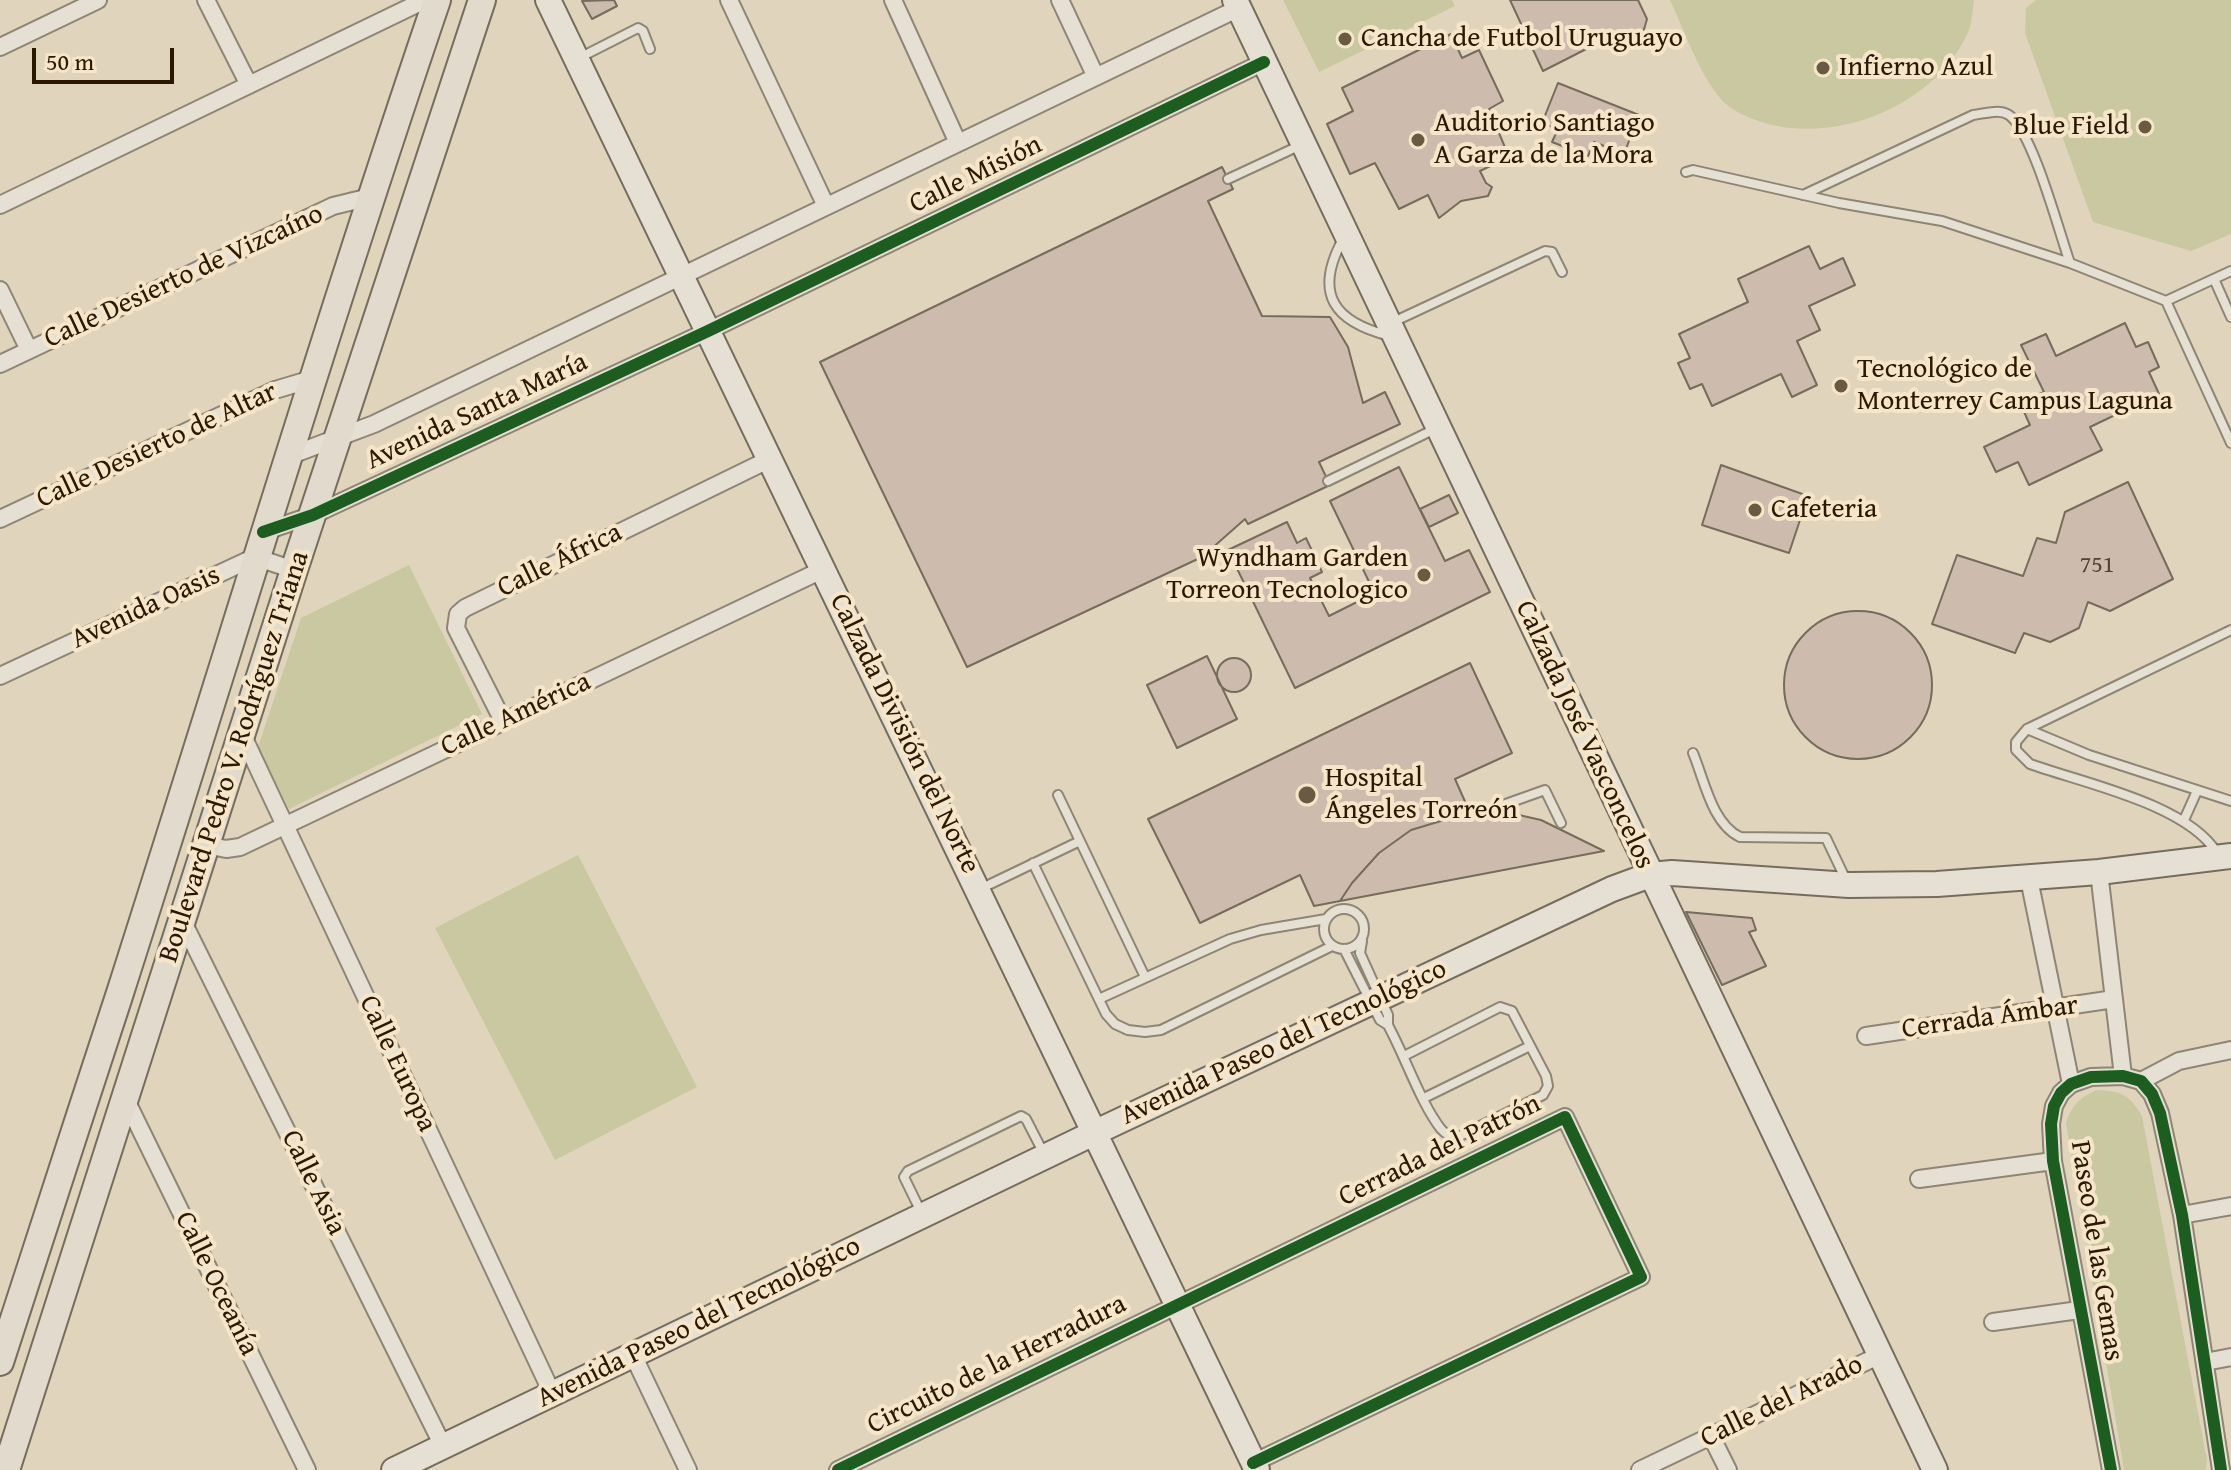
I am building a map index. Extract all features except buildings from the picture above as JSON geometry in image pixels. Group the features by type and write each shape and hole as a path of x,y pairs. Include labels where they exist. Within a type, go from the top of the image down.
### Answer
{"main road":[{"name":"Boulevard Pedro V. Rodríguez Triana","path":"0,1362 370,197 437,0"},
{"name":"Boulevard Pedro V. Rodríguez Triana","path":"6,1470 294,570 482,0"},
{"name":"Calzada División del Norte","path":"548,0 1255,1466"},
{"name":"Calzada José Vasconcelos","path":"1237,4 1935,1470"},
{"name":"Avenida Paseo del Tecnológico","path":"394,1470 1045,1156 1612,889 1650,875 1693,873 1777,882 1849,885 2029,879 2225,856"},
{"path":"114,1010 109,1068 125,1098"},
{"path":"11,1326 49,1337"}],"street":[{"path":"0,47 98,0"},
{"path":"206,0 249,85"},
{"path":"0,205 425,0"},
{"path":"729,0 826,206"},
{"path":"893,0 958,143"},
{"path":"1060,0 1096,77"},
{"name":"Calle Misión","path":"681,275 1096,77 1237,4"},
{"name":"Calle Misión","path":"708,331 1264,62"},
{"name":"Calle Desierto de Vizcaíno","path":"0,364 333,206 370,197"},
{"name":"Avenida Santa María","path":"289,456 374,424 681,275"},
{"path":"0,290 29,350"},
{"name":"Avenida Santa María","path":"259,544 313,515 708,331"},
{"name":"Calle Desierto de Altar","path":"0,519 275,390 315,378"},
{"name":"Calle África","path":"503,721 456,628 458,614 770,459"},
{"name":"Avenida Oasis","path":"2,671 259,544 294,570"},
{"name":"Calle América","path":"206,845 226,849 240,847 824,569"},
{"name":"Calle Europa","path":"242,734 552,1393"},
{"path":"2099,872 2123,1076"},
{"path":"2029,879 2071,1084 2091,1077 2123,1076 2141,1081 2152,1094 2160,1113 2182,1215 2221,1470"},
{"name":"Calle Asia","path":"182,920 443,1446"},
{"name":"Cerrada Ámbar","path":"1866,1036 2114,999"},
{"path":"2141,1081 2179,1061 2231,1050"},
{"name":"Paseo de las Gemas","path":"2071,1084 2061,1093 2054,1106 2051,1124 2053,1161 2111,1470"},
{"name":"Calle Oceanía","path":"125,1098 307,1470"},
{"name":"Cerrada del Patrón","path":"1178,1304 1565,1117 1641,1277 1255,1466"},
{"path":"1919,1179 2053,1161"},
{"path":"2182,1215 2231,1206"},
{"name":"Circuito de la Herradura","path":"838,1470 1178,1304"},
{"path":"1993,1322 2079,1310"},
{"path":"633,1355 688,1470"},
{"name":"Calle del Arado","path":"1640,1470 1880,1355"},
{"path":"2205,1362 2231,1357"},
{"path":"1711,1436 1728,1470"}],"lane":[{"path":"577,59 638,28 643,31 650,49"},
{"path":"1803,195 1973,115 1999,111 2010,116 2025,135 2070,263"},
{"path":"1228,179 1303,144"},
{"path":"1686,172 1693,170 1803,195 1942,221 2070,263 2166,301 2231,443"},
{"path":"1346,234 1338,248 1329,280 1336,304 1351,323 1392,330 1545,251 1552,252 1562,272"},
{"path":"2166,301 2231,271"},
{"path":"2214,279 2231,317"},
{"path":"1328,481 1438,427"},
{"path":"2225,856 2200,831 2173,814 2030,764 2016,750 2016,742 2027,729 2231,630"},
{"path":"2027,729 2089,755 2231,801"},
{"path":"1693,753 1720,819 1731,832 1740,837 1826,838 1849,885"},
{"path":"1500,806 1545,790 1561,823"},
{"path":"2184,820 2197,791"},
{"path":"1058,795 1145,977"},
{"path":"979,890 1080,841"},
{"path":"1033,863 1099,999 1115,1024 1128,1030 1161,1030 1332,946"},
{"path":"1363,937 1358,944 1344,949 1332,946 1326,938 1326,919 1343,908 1353,910 1361,917 1365,927 1360,953 1375,1000"},
{"path":"1099,999 1230,939 1261,930 1326,919"},
{"path":"1344,949 1375,1000 1388,1015 1388,1025 1424,1098 1448,1136 1458,1137 1543,1095 1548,1086 1546,1076 1512,1011 1500,1007 1404,1056"},
{"path":"1424,1098 1530,1046"},
{"path":"923,1216 904,1177 906,1172 993,1129 1024,1116 1045,1156"}],"shaded area":[{"name":"Cancha de Futbol Uruguayo","path":"1283,0 1452,0 1455,6 1319,72"},
{"name":"Infierno Azul","path":"1670,0 1974,0 1969,30 1952,59 1928,84 1900,104 1868,118 1833,127 1799,129 1765,123 1734,110 1724,102 1705,76"},
{"name":"Blue Field","path":"2036,0 2231,0 2231,234 2191,251 2093,222 2025,33 2026,8"},
{"path":"409,565 482,714 289,809 258,747 301,618"},
{"path":"578,855 697,1087 555,1160 435,928"},
{"path":"2097,1090 2124,1095 2142,1116 2207,1460 2206,1470 2124,1470 2066,1123 2077,1103"}],"cycle path":[{"path":"263,532 313,515 708,331 1264,62"},
{"path":"2111,1470 2053,1161 2051,1124 2054,1106 2061,1093 2071,1084 2091,1077 2123,1076 2141,1081 2152,1094 2160,1113 2182,1215 2221,1470"},
{"path":"838,1470 1565,1117 1641,1277 1253,1463"}],"place":[{"name":"Cancha de Futbol Uruguayo","path":"1345,39"},
{"name":"Infierno Azul","path":"1823,68"},
{"name":"Blue Field","path":"2145,127"},
{"name":"Auditorio Santiago A Garza de la Mora","path":"1418,140"},
{"name":"Tecnológico de Monterrey Campus Laguna","path":"1841,386"},
{"name":"Cafeteria","path":"1755,510"},
{"name":"Wyndham Garden Torreon Tecnologico","path":"1424,575"},
{"name":"Hospital Ángeles Torreón","path":"1307,795"}]}
